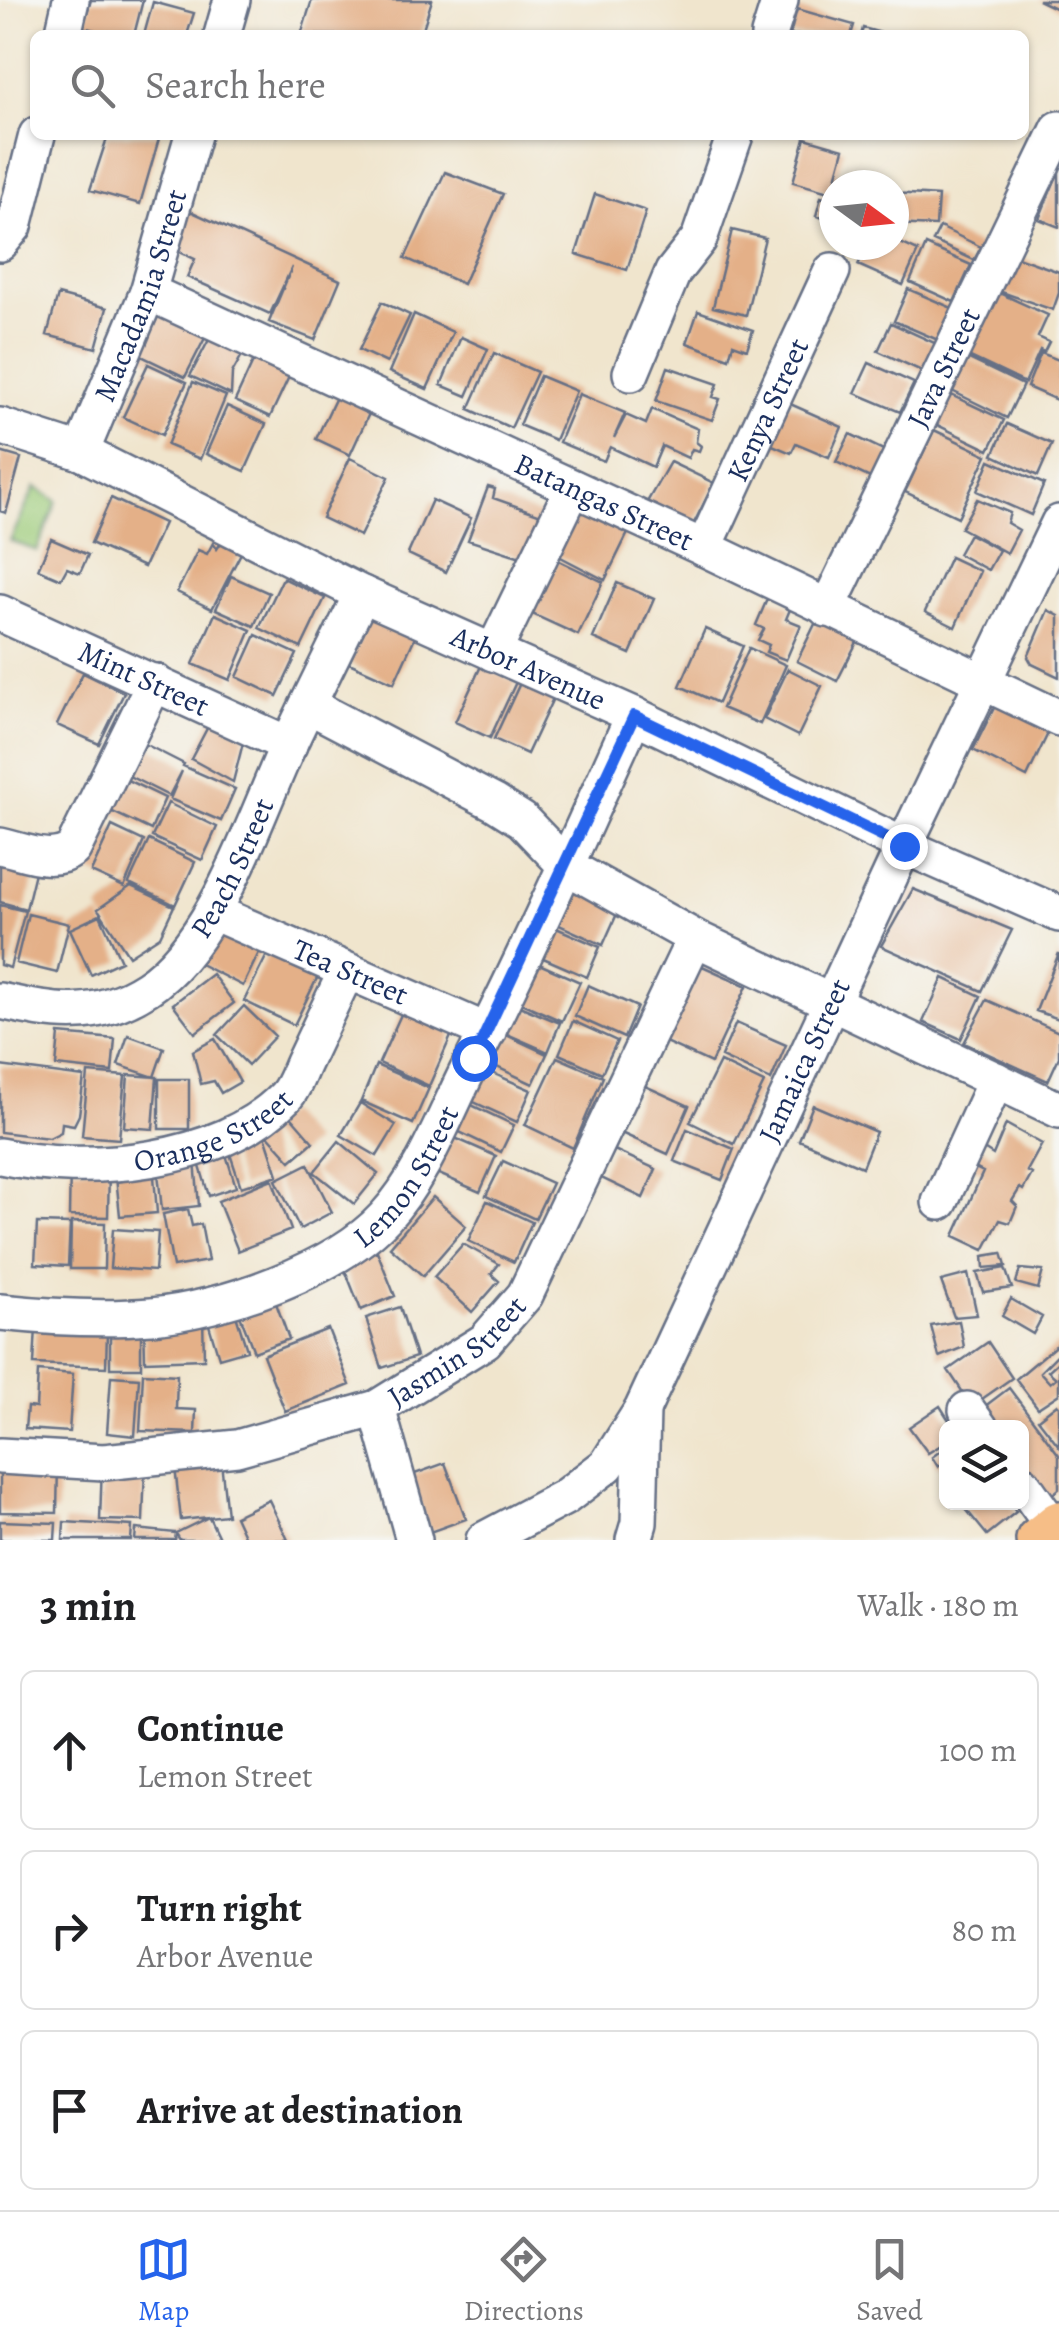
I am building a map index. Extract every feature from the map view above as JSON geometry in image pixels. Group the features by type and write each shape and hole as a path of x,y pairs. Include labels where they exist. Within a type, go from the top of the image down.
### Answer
{"street":[{"path":"63,30 72,0"},
{"path":"223,30 232,0"},
{"path":"770,30 780,0"},
{"name":"Java Street","path":"828,609 1059,129"},
{"path":"0,243 14,226 36,140"},
{"name":"Macadamia Street","path":"81,452 148,292 192,140"},
{"path":"630,372 673,272 699,239 733,140"},
{"name":"Kenya Street","path":"704,548 832,271"},
{"name":"Batangas Street","path":"148,292 704,548 1059,718"},
{"name":"Arbor Avenue","path":"0,426 81,452 362,594 1059,914"},
{"path":"493,653 572,488"},
{"name":"Jamaica Street","path":"484,1540 565,1497 607,1465 642,1410 1059,523"},
{"name":"Peach Street","path":"0,1001 72,1014 110,1006 148,987 178,960 213,912 362,594"},
{"name":"Mint Street","path":"3,623 155,682 289,746"},
{"path":"0,846 53,858 64,856 73,848 155,682"},
{"path":"308,705 495,802 522,820 566,866 695,938 1059,1110"},
{"name":"Lemon Street","path":"0,1312 154,1316 220,1302 281,1282 337,1255 385,1217 415,1174 488,1032 634,716"},
{"name":"Tea Street","path":"213,912 488,1032"},
{"name":"Jasmin Street","path":"0,1456 104,1462 237,1448 377,1408 485,1341 526,1295 695,938"},
{"name":"Orange Street","path":"0,1156 26,1162 87,1165 207,1146 288,1096 346,972"},
{"path":"940,1202 996,1080"},
{"path":"377,1408 414,1540"},
{"path":"634,1540 639,1522 642,1410"},
{"path":"1029,1495 1051,1530"}],"green space":[{"path":"35,487 57,501 37,551 10,541"}],"building":[{"path":"91,0 143,0 135,30 83,27"},
{"path":"312,0 432,0 423,30 303,30"},
{"path":"1038,0 1059,0 1059,10"},
{"path":"153,2 194,13 189,30 145,30"},
{"path":"797,9 854,25 852,30 791,30"},
{"path":"106,140 159,140 140,204 90,190"},
{"path":"804,140 844,149 838,170 819,170 819,189 793,182"},
{"path":"1059,170 1059,227 1039,219"},
{"path":"445,172 503,194 463,284 405,258"},
{"path":"595,194 646,211 627,270 576,254"},
{"path":"909,194 938,196 936,226 909,225"},
{"path":"188,210 340,280 315,340 269,322 292,267 270,314 187,277 195,259 171,248"},
{"path":"940,227 981,247 974,260 933,241"},
{"path":"732,230 765,238 746,315 713,307"},
{"path":"926,245 971,265 954,302 910,282"},
{"path":"909,247 918,251 903,285 858,265 860,260 909,260"},
{"path":"1009,254 1059,272 1059,293 1053,310 996,290"},
{"path":"908,289 952,308 938,340 894,321"},
{"path":"997,292 1048,315 1038,337 1049,342 1044,352 1040,350 1025,383 968,356"},
{"path":"58,295 107,308 96,348 47,335"},
{"path":"382,302 410,315 387,363 359,350"},
{"path":"163,307 209,330 185,377 139,355"},
{"path":"698,311 753,330 747,349 733,344 729,358 687,343"},
{"path":"414,314 453,332 427,389 389,372"},
{"path":"891,323 939,345 926,373 878,351"},
{"path":"213,332 246,348 232,373 231,395 190,376"},
{"path":"461,337 488,349 467,396 441,385"},
{"path":"258,351 293,368 270,417 235,401"},
{"path":"494,353 537,372 511,428 469,409"},
{"path":"1041,353 1059,360 1059,401 1027,387"},
{"path":"965,357 1023,385 1007,418 950,390"},
{"path":"869,363 914,383 900,412 855,393"},
{"path":"148,364 187,382 162,435 123,417"},
{"path":"668,367 718,384 713,397 720,399 712,420 656,401"},
{"path":"540,376 576,391 555,440 519,425"},
{"path":"193,382 226,396 200,459 167,445"},
{"path":"339,391 372,407 350,455 316,439"},
{"path":"579,394 625,413 614,438 626,415 646,424 652,409 698,429 699,451 692,449 688,458 662,446 653,467 610,447 604,461 559,442"},
{"path":"949,394 1004,420 989,450 935,424"},
{"path":"788,403 842,427 829,457 796,443 791,453 770,444"},
{"path":"227,406 266,424 245,471 206,454"},
{"path":"1007,424 1052,444 1038,476 993,455"},
{"path":"934,430 987,455 958,517 905,492"},
{"path":"850,434 894,455 881,483 836,462"},
{"path":"0,452 21,458 6,513 0,511"},
{"path":"350,458 389,477 360,536 322,518"},
{"path":"990,460 1044,484 1031,515 977,491"},
{"path":"670,462 714,483 689,533 642,511"},
{"path":"488,487 495,489 493,498 544,516 527,559 468,540"},
{"path":"111,498 164,523 144,567 91,543"},
{"path":"977,499 1010,513 1007,523 1019,530 1007,553 961,528"},
{"path":"432,500 471,518 446,572 408,554"},
{"path":"579,506 629,531 605,580 555,554"},
{"path":"969,534 999,550 988,570 958,554"},
{"path":"51,539 88,555 80,573 67,568 61,579 38,569"},
{"path":"213,543 217,549 221,543 241,553 212,609 177,592 198,550 207,554"},
{"path":"950,557 980,571 955,627 925,612"},
{"path":"558,560 603,582 578,635 532,614"},
{"path":"231,576 269,593 254,626 216,609"},
{"path":"283,578 325,598 301,648 259,628"},
{"path":"617,583 654,599 630,654 593,638"},
{"path":"768,597 791,607 786,619 801,625 786,660 766,652 769,645 758,640 764,629 756,625"},
{"path":"1048,610 1059,616 1059,677 1032,664 1028,657"},
{"path":"215,614 251,630 230,680 193,664"},
{"path":"370,615 416,635 394,683 349,663"},
{"path":"818,618 859,638 837,681 797,661"},
{"path":"705,629 743,646 718,703 680,686"},
{"path":"256,635 297,654 277,696 237,677"},
{"path":"749,648 786,665 760,724 722,708"},
{"path":"481,666 516,682 490,738 455,722"},
{"path":"788,669 822,686 798,736 764,719"},
{"path":"83,673 124,693 99,744 57,725"},
{"path":"521,681 554,696 527,754 494,739"},
{"path":"999,698 1052,725 1027,777 973,750"},
{"path":"213,717 245,735 233,782 191,759"},
{"path":"139,741 235,789 221,821 170,799 182,771 169,796 123,773"},
{"path":"121,777 165,798 151,830 106,809"},
{"path":"168,803 217,827 202,860 152,837"},
{"path":"112,826 144,841 124,887 91,872"},
{"path":"149,840 195,862 175,905 129,883"},
{"path":"0,850 38,860 26,909 0,902"},
{"path":"566,882 620,907 603,945 548,920"},
{"path":"131,886 174,906 160,936 129,956 98,909"},
{"path":"913,889 1012,930 982,991 881,946"},
{"path":"0,905 25,911 10,968 0,965"},
{"path":"28,914 69,924 57,973 16,963"},
{"path":"100,915 121,961 91,975 70,929"},
{"path":"222,921 264,942 243,986 200,964"},
{"path":"547,924 600,947 587,977 534,954"},
{"path":"272,945 321,970 294,1025 244,1001"},
{"path":"1059,953 1059,1019 1036,1011"},
{"path":"530,960 580,982 562,1021 512,999"},
{"path":"700,965 747,986 711,1063 665,1042"},
{"path":"212,974 234,1003 195,1033 173,1004"},
{"path":"943,978 981,996 961,1039 923,1022"},
{"path":"588,985 637,1007 624,1038 575,1016"},
{"path":"408,999 452,1034 429,1086 379,1063"},
{"path":"987,1000 1059,1032 1059,1057 1048,1081 964,1043"},
{"path":"512,1003 560,1023 548,1052 500,1031"},
{"path":"244,1006 275,1036 248,1065 217,1035"},
{"path":"573,1021 617,1041 602,1073 559,1054"},
{"path":"736,1023 786,1045 771,1080 721,1057"},
{"path":"500,1032 547,1054 533,1084 486,1062"},
{"path":"59,1034 115,1039 112,1072 56,1066"},
{"path":"128,1035 164,1048 154,1077 118,1065"},
{"path":"215,1039 240,1082 221,1093 214,1081 201,1084 193,1051"},
{"path":"557,1057 603,1077 573,1148 525,1125"},
{"path":"720,1062 764,1083 734,1144 690,1122"},
{"path":"376,1065 429,1088 413,1124 361,1101"},
{"path":"0,1066 84,1077 74,1125 62,1123 61,1132 49,1138 0,1132"},
{"path":"481,1068 531,1090 517,1122 467,1099"},
{"path":"88,1073 125,1076 119,1139 82,1136"},
{"path":"128,1075 157,1077 153,1129 124,1127"},
{"path":"159,1079 189,1079 189,1129 159,1129"},
{"path":"643,1085 689,1106 668,1154 621,1133"},
{"path":"465,1102 514,1125 501,1152 453,1129"},
{"path":"360,1103 396,1125 377,1156 341,1135"},
{"path":"813,1105 876,1132 862,1167 799,1140"},
{"path":"287,1112 313,1142 291,1161 265,1132"},
{"path":"1006,1124 1042,1144 1027,1171 1032,1174 1012,1201 1017,1206 1010,1223 1000,1220 984,1250 954,1236 983,1172 971,1166 982,1148 993,1155"},
{"path":"263,1129 278,1175 241,1187 226,1142"},
{"path":"687,1129 734,1149 722,1180 674,1161"},
{"path":"448,1135 496,1156 480,1192 432,1171"},
{"path":"339,1141 378,1174 354,1204 314,1172"},
{"path":"223,1145 236,1187 209,1196 196,1153"},
{"path":"612,1149 656,1169 643,1198 599,1177"},
{"path":"195,1161 199,1206 162,1210 157,1164"},
{"path":"503,1161 552,1183 535,1219 486,1196"},
{"path":"153,1164 157,1213 120,1216 115,1167"},
{"path":"308,1164 332,1212 300,1229 276,1180"},
{"path":"70,1168 109,1168 108,1217 69,1216"},
{"path":"272,1179 291,1230 238,1251 218,1201"},
{"path":"433,1197 466,1226 423,1276 390,1247"},
{"path":"487,1201 532,1222 514,1262 468,1241"},
{"path":"188,1209 192,1226 201,1224 208,1261 173,1267 163,1214"},
{"path":"71,1222 105,1223 104,1269 70,1269"},
{"path":"37,1223 70,1224 68,1266 35,1264"},
{"path":"113,1229 158,1232 155,1271 110,1268"},
{"path":"463,1244 499,1264 491,1274 499,1281 472,1312 434,1277"},
{"path":"377,1251 395,1296 361,1310 343,1265"},
{"path":"1002,1253 1006,1266 984,1268 983,1256"},
{"path":"1005,1268 1012,1288 983,1292 977,1273"},
{"path":"1020,1269 1043,1271 1038,1289 1016,1283"},
{"path":"968,1274 977,1315 954,1317 941,1281"},
{"path":"272,1292 289,1339 254,1352 236,1305"},
{"path":"1011,1299 1042,1317 1033,1334 1002,1316"},
{"path":"233,1306 247,1350 219,1358 206,1315"},
{"path":"400,1307 416,1357 382,1368 366,1318"},
{"path":"203,1318 204,1359 145,1361 144,1319"},
{"path":"959,1321 964,1347 939,1357 931,1326"},
{"path":"110,1322 141,1322 141,1368 110,1368"},
{"path":"36,1327 107,1330 106,1367 34,1364"},
{"path":"328,1329 350,1385 285,1411 263,1355"},
{"path":"988,1342 1012,1378 972,1406 948,1370"},
{"path":"1059,1343 1059,1353 1040,1372 1050,1383 1056,1378 1048,1371 1059,1361 1059,1394 1038,1408 1016,1379"},
{"path":"38,1371 73,1374 69,1432 25,1429 27,1407 36,1408"},
{"path":"143,1373 177,1375 176,1409 196,1410 195,1433 140,1431"},
{"path":"111,1376 139,1378 135,1436 107,1433"},
{"path":"1009,1388 1059,1455 1059,1489 1046,1499 1029,1476 1029,1420 987,1420 980,1410"},
{"path":"940,1406 949,1420 939,1420 939,1446 928,1453 909,1427"},
{"path":"1059,1406 1059,1446 1038,1419"},
{"path":"0,1462 58,1463 57,1513 0,1512"},
{"path":"221,1462 227,1515 181,1520 175,1467"},
{"path":"445,1463 466,1519 430,1532 409,1476"},
{"path":"102,1464 145,1466 143,1521 100,1520"},
{"path":"269,1500 288,1540 246,1540 235,1516"},
{"path":"967,1510 1015,1510 1016,1512 987,1535"},
{"path":"209,1517 220,1540 180,1540 176,1533"},
{"path":"0,1521 56,1523 55,1540 0,1540"},
{"path":"64,1522 132,1526 131,1540 63,1540"},
{"path":"136,1529 176,1533 175,1540 135,1540"}],"route":[{"path":"474,1058 634,716 904,846"}]}
